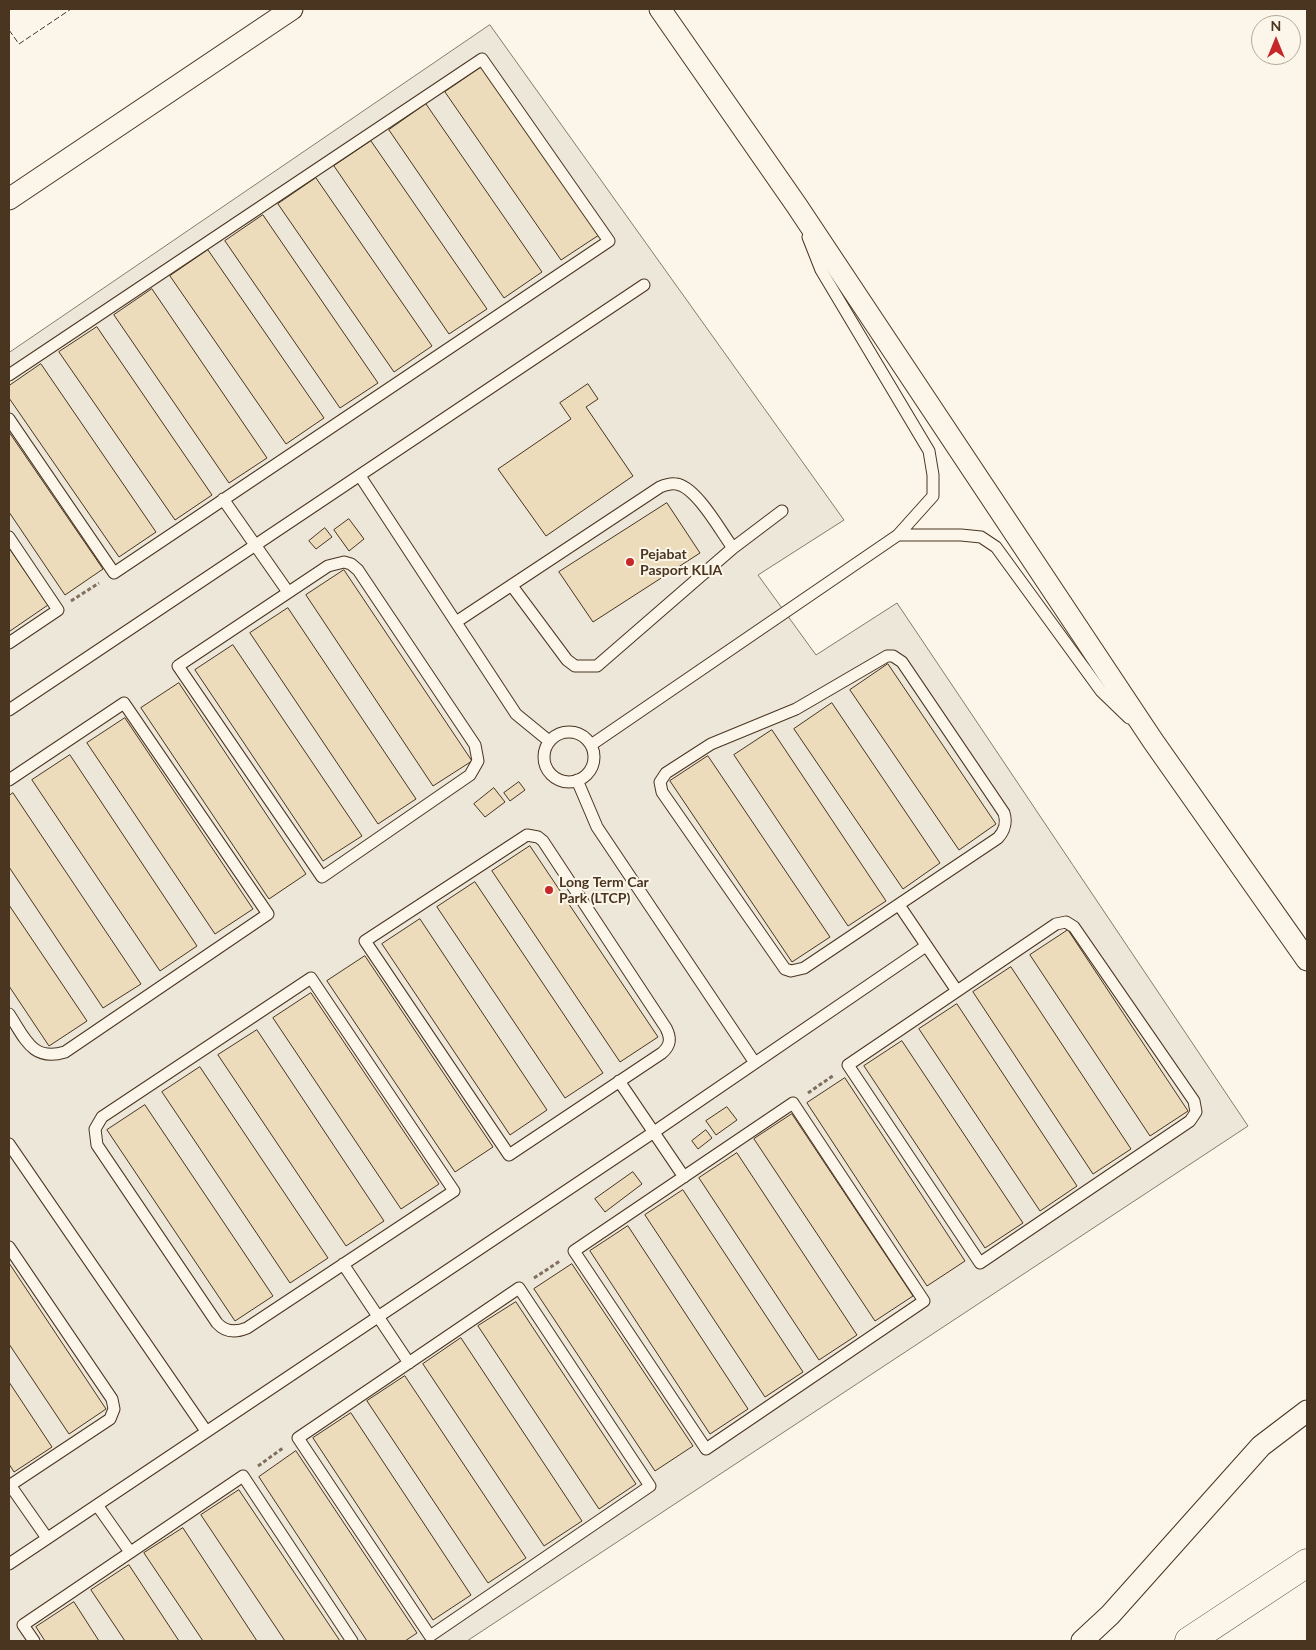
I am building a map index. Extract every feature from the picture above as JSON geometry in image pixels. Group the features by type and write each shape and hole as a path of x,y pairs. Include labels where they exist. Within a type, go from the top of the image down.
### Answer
{"main road":[{"path":"1189,1641 1307,1563"}],"street":[{"path":"11,192 292,9"},
{"path":"660,9 796,206 1153,742 1307,960"},
{"path":"1082,1641 1110,1615 1262,1446 1307,1411"}],"lane":[{"path":"9,375 482,59 609,241 114,573 9,419"},
{"path":"591,745 898,535 933,496 933,475 929,451 821,270 796,206"},
{"path":"9,710 644,285"},
{"path":"360,476 516,714 550,742"},
{"path":"456,622 660,487 669,484 677,484 693,492 733,548"},
{"path":"223,499 288,592"},
{"path":"512,586 567,660 575,666 597,666 733,548 782,511"},
{"path":"898,535 971,536 980,538 996,547 1101,692 1153,742"},
{"path":"9,537 58,610 9,643"},
{"path":"336,563 351,564 363,578 478,752 478,761 470,775 322,877 178,666 288,592 328,566 336,563"},
{"path":"881,657 898,658 1006,819 1004,832 998,838 899,905 804,968 791,971 785,969 662,792 660,787 663,777 711,744 796,709 881,657"},
{"path":"9,1014 32,1048 38,1053 55,1055 65,1052 268,914 124,703 10,776"},
{"path":"571,732 579,734 591,745 593,751 592,766 589,772 577,780 562,780 549,771 544,756 550,742 556,736 571,732"},
{"path":"577,780 597,827 755,1063"},
{"path":"527,835 538,837 543,841 669,1034 668,1048 619,1081 509,1155 366,942 522,838 527,835"},
{"path":"899,905 957,992"},
{"path":"1056,924 1070,924 1074,927 1194,1102 1196,1112 1194,1117 980,1263 848,1065 1056,924"},
{"path":"9,1564 654,1132 926,946"},
{"path":"311,978 454,1191 343,1264 247,1328 239,1331 222,1328 94,1138 94,1129 102,1116 311,978"},
{"path":"619,1081 684,1177"},
{"path":"793,1103 924,1301 706,1449 574,1251 793,1103"},
{"path":"9,1144 206,1431"},
{"path":"9,1247 112,1399 114,1409 110,1418 9,1486 47,1538"},
{"path":"343,1264 409,1363"},
{"path":"519,1288 650,1486 430,1636 298,1438 519,1288"},
{"path":"34,1641 23,1625 243,1476 352,1641"},
{"path":"96,1505 130,1552"}],"path":[{"path":"58,610 114,573"},
{"path":"793,1103 848,1065"},
{"path":"519,1288 574,1251"},
{"path":"243,1476 298,1438"}],"shaded area":[{"name":"Long Term Car Park (LTCP)","path":"490,25 844,520 758,575 816,655 897,603 1248,1126 467,1641 9,1641 9,353"}],"building":[{"path":"483,66 599,235 561,260 445,92"},
{"path":"426,104 542,272 504,298 389,130"},
{"path":"371,141 487,309 449,334 334,166"},
{"path":"316,178 432,346 394,372 278,204"},
{"path":"263,215 378,383 340,408 225,241"},
{"path":"208,250 324,418 286,444 170,276"},
{"path":"152,289 267,458 229,483 114,315"},
{"path":"97,327 212,495 175,520 59,352"},
{"path":"41,364 156,532 119,557 9,398 9,386"},
{"path":"588,384 598,399 586,407 633,476 546,536 498,469 571,419 560,403"},
{"path":"9,432 103,569 65,595 9,512"},
{"name":"Pejabat Pasport KLIA","path":"667,503 700,553 593,622 559,572"},
{"path":"349,519 364,539 349,551 334,530"},
{"path":"325,528 332,537 316,549 309,541"},
{"path":"9,548 48,605 10,631 9,628"},
{"path":"344,570 472,761 433,786 306,595"},
{"path":"288,608 416,799 378,824 250,633"},
{"path":"233,645 362,836 323,861 195,670"},
{"path":"888,664 996,824 959,850 850,690"},
{"path":"179,683 306,874 269,899 141,708"},
{"path":"832,703 940,863 903,889 794,729"},
{"path":"125,718 253,909 215,934 87,743"},
{"path":"772,730 886,901 848,926 734,755"},
{"path":"70,755 197,946 160,971 32,780"},
{"path":"708,756 830,937 792,962 670,781"},
{"path":"519,782 525,790 510,801 504,793"},
{"path":"494,788 505,802 485,817 474,804"},
{"path":"13,793 141,984 103,1008 9,867 9,796"},
{"path":"530,846 658,1037 620,1062 492,871"},
{"path":"475,882 603,1073 565,1098 437,907"},
{"path":"9,905 87,1021 49,1046 9,986"},
{"path":"420,919 547,1110 510,1135 382,944"},
{"path":"1068,930 1188,1111 1150,1136 1030,955"},
{"path":"365,956 493,1147 455,1172 327,981"},
{"path":"1011,967 1131,1149 1093,1174 973,992"},
{"path":"311,993 439,1184 401,1209 273,1018"},
{"path":"957,1004 1077,1186 1040,1211 919,1029"},
{"path":"257,1030 384,1221 346,1246 218,1055"},
{"path":"902,1041 1023,1223 985,1248 864,1066"},
{"path":"200,1067 328,1258 290,1283 162,1092"},
{"path":"845,1078 965,1261 927,1286 807,1103"},
{"path":"145,1105 273,1296 235,1321 107,1130"},
{"path":"727,1107 737,1120 716,1135 706,1121"},
{"path":"792,1114 913,1296 875,1321 754,1139"},
{"path":"706,1130 712,1138 698,1149 692,1141"},
{"path":"737,1153 857,1335 819,1360 699,1178"},
{"path":"633,1172 642,1184 605,1212 595,1199"},
{"path":"683,1190 803,1372 765,1397 645,1215"},
{"path":"628,1226 748,1409 710,1434 590,1251"},
{"path":"9,1263 106,1409 69,1434 9,1344"},
{"path":"572,1264 693,1446 655,1471 534,1289"},
{"path":"516,1302 636,1484 599,1509 478,1326"},
{"path":"461,1338 582,1521 544,1546 423,1364"},
{"path":"405,1376 526,1558 488,1583 367,1401"},
{"path":"9,1382 52,1447 14,1472 9,1464"},
{"path":"351,1413 471,1595 433,1620 313,1438"},
{"path":"296,1451 417,1633 405,1641 367,1641 259,1477"},
{"path":"239,1490 340,1641 285,1641 201,1515"},
{"path":"183,1528 257,1641 203,1641 144,1553"},
{"path":"129,1565 179,1641 125,1641 91,1590"},
{"path":"74,1602 99,1641 45,1641 36,1627"}],"fence":[{"path":"9,30 19,44 71,9"}],"place":[{"name":"Pejabat Pasport KLIA","path":"630,562"},
{"name":"Long Term Car Park (LTCP)","path":"549,890"}]}
